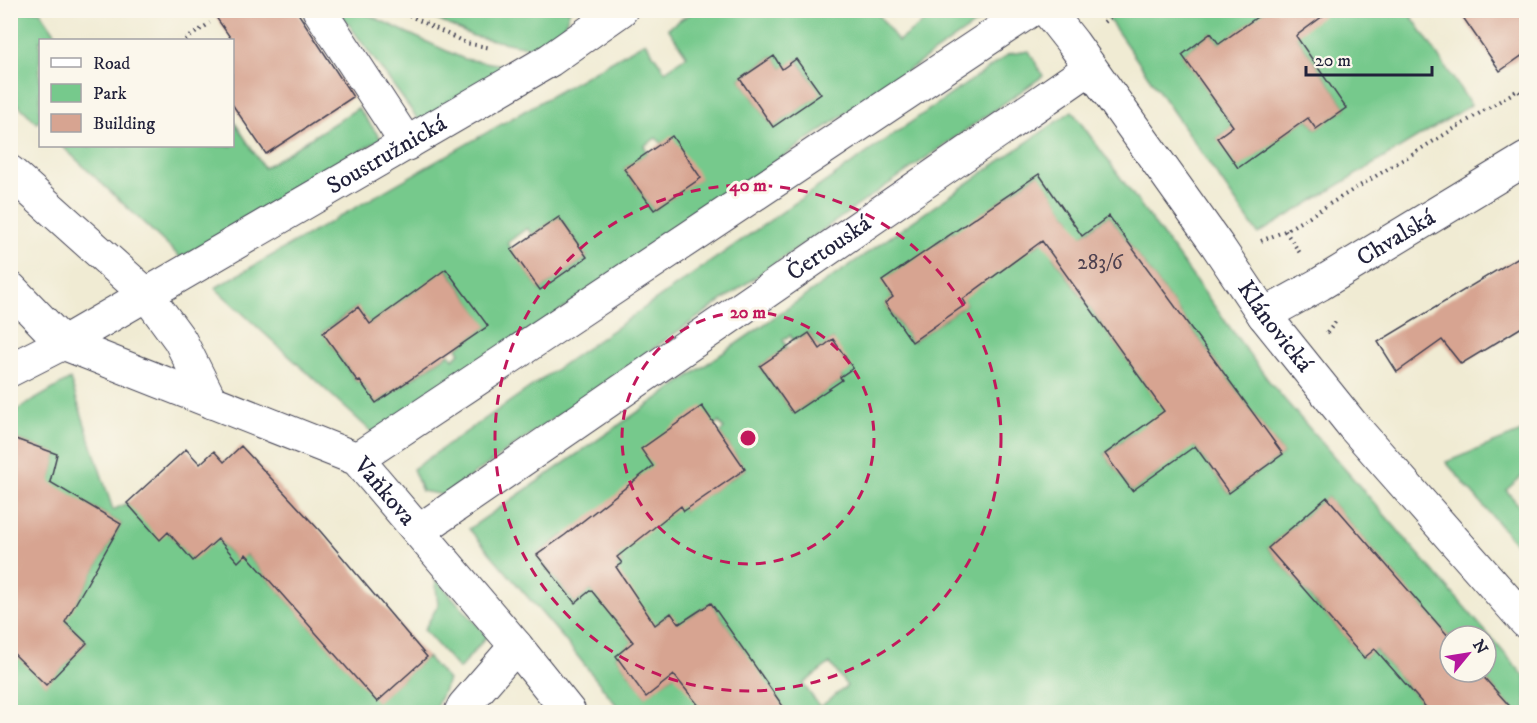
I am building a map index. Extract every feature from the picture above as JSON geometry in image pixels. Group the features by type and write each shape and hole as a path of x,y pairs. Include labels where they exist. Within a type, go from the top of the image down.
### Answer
{"street":[{"path":"319,10 407,144"},
{"name":"Soustružnická","path":"10,370 147,295 550,60 621,10"},
{"path":"357,459 1032,10"},
{"name":"Klánovická","path":"1047,10 1217,245 1264,315 1353,427 1527,622"},
{"name":"Čertouská","path":"418,531 1090,68"},
{"name":"Chvalská","path":"1264,315 1320,284 1527,159"},
{"path":"10,172 147,295 180,340 212,402"},
{"path":"10,288 63,343"},
{"name":"Vaňkova","path":"63,343 357,459 569,712"},
{"path":"461,712 516,646"}],"path":[{"path":"398,10 466,43 550,60"},
{"path":"186,39 210,23"},
{"path":"1255,238 1262,242 1285,231 1518,90 1527,99"},
{"path":"1285,231 1302,258"},
{"path":"1334,341 1326,332 1341,316"}],"green space":[{"path":"570,10 561,35 537,49 473,36 418,11"},
{"path":"10,11 40,11 59,39 39,39 39,121 37,123 11,98"},
{"path":"339,11 360,11 464,59 510,66 420,122"},
{"path":"694,11 876,11 898,41 939,11 994,11 386,431 375,435 215,288 645,42 665,71 687,56 668,28","holes":["773,56 782,69 797,59 820,94 773,127 740,79","656,138 700,178 654,210 624,169 648,153 644,146","559,217 587,257 540,290 507,243 527,228 533,235","447,269 487,326 457,348 460,353 453,359 449,354 376,403 360,381 357,382 323,332 357,307 370,324"]},
{"path":"1103,11 1267,11 1219,44 1211,33 1182,55 1233,126 1217,138 1238,167 1308,118 1316,129 1346,108 1296,36 1302,11 1408,11 1471,105 1258,234"},
{"path":"1029,51 1043,76 444,495 422,491 413,469 1009,54"},
{"path":"358,108 381,139 181,258 63,147 234,147 234,122 264,168"},
{"path":"1072,111 1271,384 1479,624 1438,624 1327,497 1268,548 1364,658 1375,649 1430,712 747,712 730,691 704,712 622,712 564,639 469,529","holes":["1038,174 1071,220 1033,248 980,215","1109,216 1283,454 1229,493 1168,409 1153,395 1053,257","953,231 989,280 957,276 935,245","928,250 966,304 912,342 885,304 893,297 883,281","809,333 820,349 833,339 842,380 793,413 760,366 787,348 783,340 790,335 793,340","719,422 724,429 720,433 745,469 684,510 714,425","1133,433 1160,471 1132,491 1105,454","563,535 617,557 622,563 612,570 619,580 597,597 591,590 575,603 537,555","711,603 745,652 701,655 646,696 616,656 633,642 627,634 655,625 670,613 695,644 688,618","830,663 847,686 820,707 803,684"]},
{"path":"70,379 113,510 127,503 168,532 193,560 217,539 238,561 246,554 377,701 427,657 448,680 434,712 11,712 11,650 46,684 87,643 44,601 48,487 57,454 11,437 11,421 17,410","holes":["89,505 121,524 76,602"]},
{"path":"1526,430 1526,473 1506,490 1526,514 1526,556 1446,462"},
{"path":"435,578 487,636 459,669 424,630 438,605"},
{"path":"1498,646 1526,678 1526,712 1515,712 1490,684 1498,684"}],"building":[{"path":"211,10 296,10 353,97 266,154 234,107 234,39 231,39"},
{"path":"1267,10 1331,10 1296,36 1346,108 1316,129 1308,118 1238,168 1217,138 1233,126 1182,55 1211,33 1219,44"},
{"path":"1458,10 1527,10 1527,52 1500,71"},
{"path":"774,56 782,69 796,59 821,94 773,127 740,79"},
{"path":"672,136 701,178 654,210 624,169"},
{"path":"1039,174 1082,236 1109,216 1283,454 1229,493 1195,446 1132,491 1105,454 1164,411 1042,241 963,299 966,304 912,342 885,303 893,297 882,281"},
{"path":"559,217 587,257 540,290 511,250"},
{"path":"1527,252 1527,324 1461,364 1442,340 1397,372 1378,342"},
{"path":"446,269 488,326 376,403 323,333 358,307 370,324"},
{"path":"809,333 820,349 833,339 853,368 840,377 842,380 793,413 760,366"},
{"path":"702,406 745,469 684,511 681,506 617,557 622,563 616,567 655,625 671,613 679,624 711,603 787,712 704,712 674,675 646,697 616,656 633,642 591,590 575,603 537,555 653,466 641,449"},
{"path":"10,437 57,454 50,482 121,524 65,622 87,643 46,685 10,650"},
{"path":"241,446 321,532 427,657 377,702 246,554 238,562 218,539 193,561 168,532 160,540 127,503 186,449 200,464 214,451 224,462"},
{"path":"1327,497 1438,624 1438,684 1490,684 1515,712 1430,712 1375,649 1364,658 1268,548"}]}
